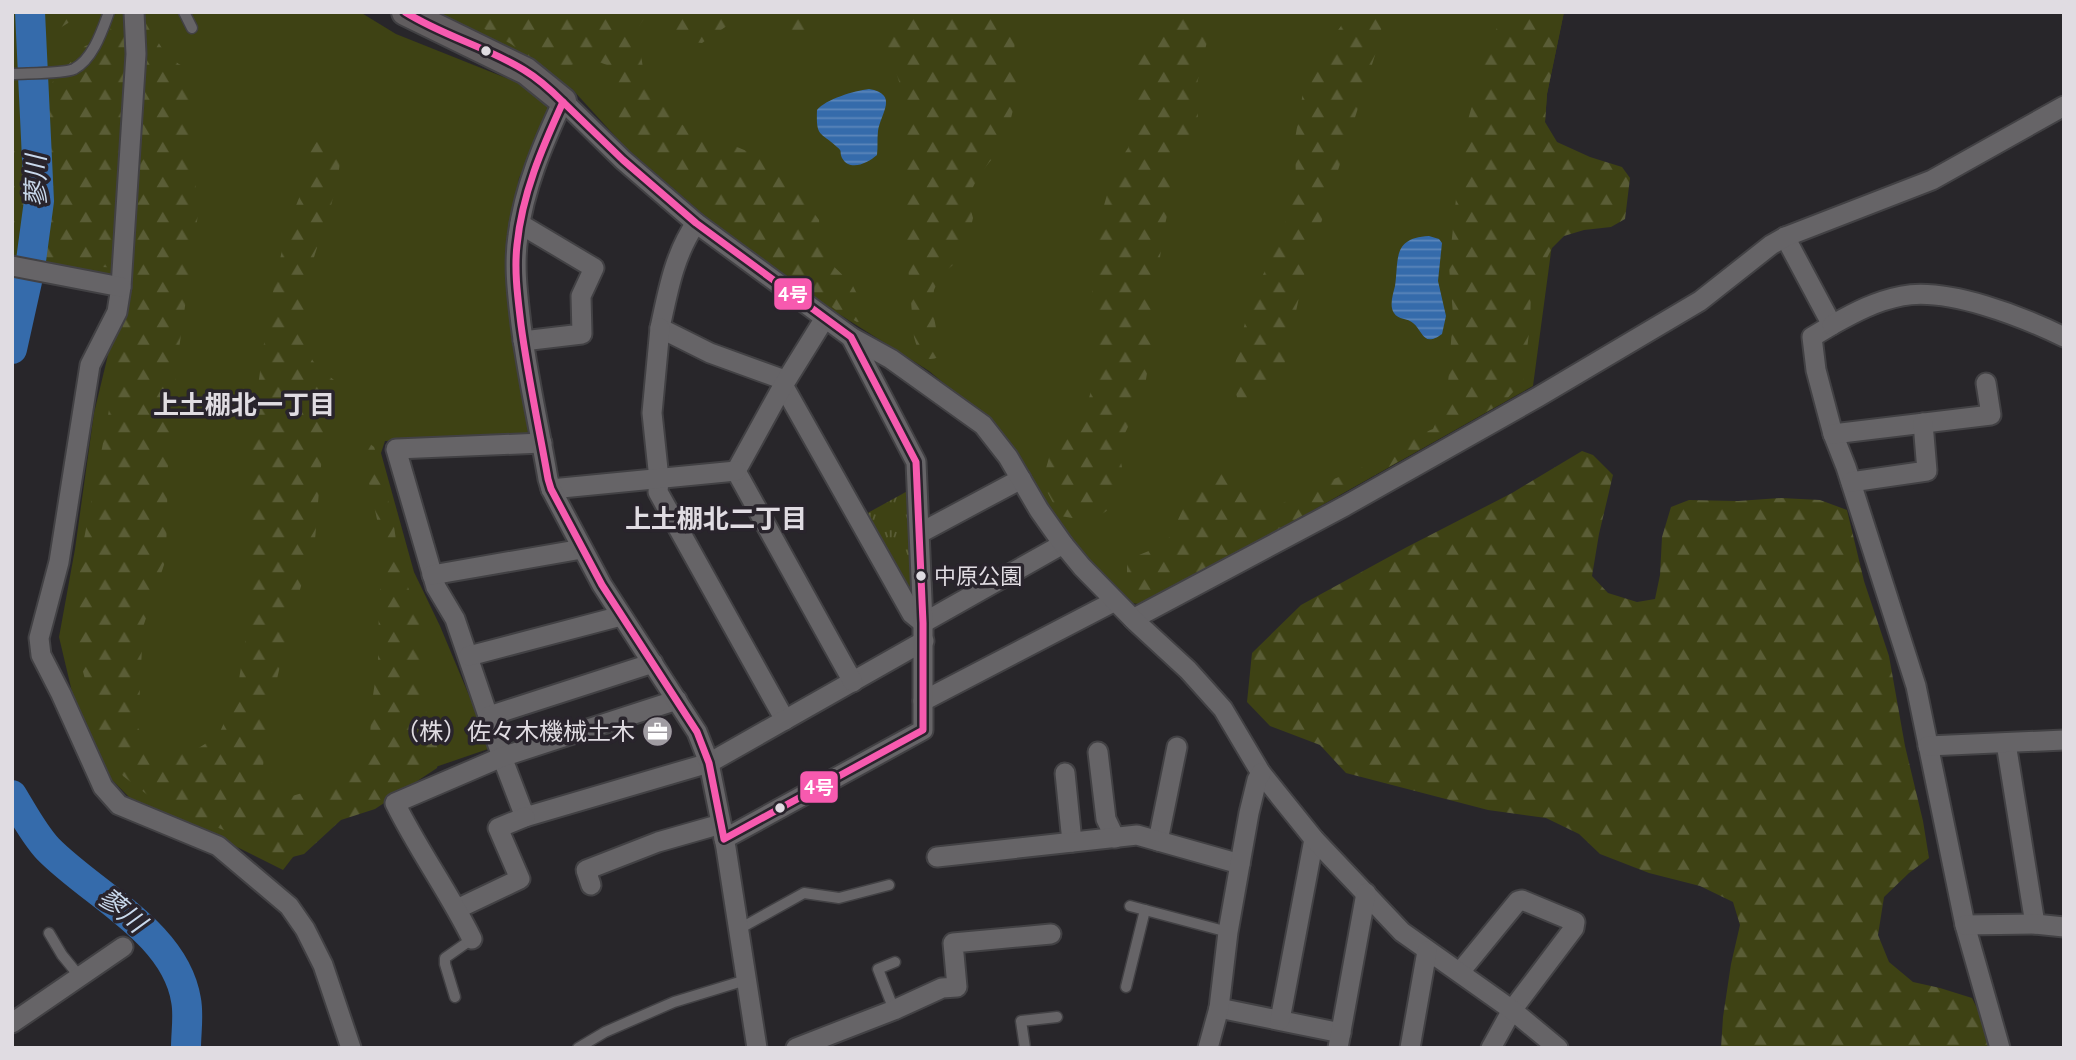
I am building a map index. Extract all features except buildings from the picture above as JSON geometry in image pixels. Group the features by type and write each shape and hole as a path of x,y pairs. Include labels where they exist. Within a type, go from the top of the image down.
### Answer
{"street":[{"path":"134,12 136,54 121,288 117,312 90,365 59,562 39,638 41,655 103,787 119,804 218,846 289,905 323,965 351,1048"},
{"path":"405,12 526,71 563,101 622,160 696,223 851,337 891,359 983,425 1008,457 1063,544 1115,601 1188,670 1223,709 1261,773 1314,839 1402,932 1512,1010 1558,1048"},
{"path":"563,101 526,192 516,270 523,341 551,489 621,616 697,732 709,764 724,837 757,1048"},
{"path":"1134,620 1345,506 1538,397 1700,301 1771,245 1788,243 1932,180 2064,106"},
{"path":"696,223 687,236 670,278 660,328 652,413 658,492 785,720"},
{"path":"520,224 594,268 580,296 582,334 523,341"},
{"path":"1788,243 1831,322"},
{"path":"14,266 121,288"},
{"path":"2000,1048 1965,925 1909,660 1833,434 1816,370 1812,337 1831,322 1872,304 1905,295 1931,294 2028,319 2064,337"},
{"path":"736,471 825,318"},
{"path":"660,328 710,353 779,378 785,384 923,632"},
{"path":"583,876 658,842 724,837 923,730 923,632 916,462 851,337"},
{"path":"1833,434 1991,415 1986,383"},
{"path":"1850,482 1927,471 1923,423"},
{"path":"525,817 455,618 436,587 396,449 542,443"},
{"path":"551,489 736,471"},
{"path":"736,471 853,682"},
{"path":"920,533 1021,479"},
{"path":"457,909 520,879 498,828 525,817 709,764 853,682 923,632 1063,544"},
{"path":"432,575 582,549"},
{"path":"923,701 1115,601"},
{"path":"469,656 621,616"},
{"path":"489,716 653,663"},
{"path":"472,939 395,803 502,757 677,700"},
{"path":"1928,746 2064,740"},
{"path":"2006,743 2035,924"},
{"path":"1158,841 1177,747"},
{"path":"1098,752 1105,818 1115,838"},
{"path":"1065,773 1072,842"},
{"path":"1208,1048 1219,1007 1228,932 1249,813 1261,773"},
{"path":"937,857 1137,835 1240,864"},
{"path":"1280,1020 1314,839"},
{"path":"1219,1007 1280,1020 1340,1040 1366,893"},
{"path":"1460,972 1518,901 1522,900 1575,922 1574,928 1512,1010 1491,1048"},
{"path":"1965,925 2035,924 2064,927"},
{"path":"796,1048 894,1010 942,988 957,987 953,943 1051,934"},
{"path":"12,1023 123,947"},
{"path":"1410,1048 1427,951"}],"lane":[{"path":"12,74 71,70 83,60 98,39 109,12"},
{"path":"184,12 192,28"},
{"path":"738,924 804,893 839,898 889,885"},
{"path":"1130,906 1228,932"},
{"path":"1126,987 1145,910"},
{"path":"49,933 80,977"},
{"path":"455,997 444,964 445,958 472,939"},
{"path":"894,1010 878,969 895,962"},
{"path":"578,1048 605,1032 674,1002 747,980"},
{"path":"1025,1048 1021,1021 1057,1017"}],"green space":[{"path":"12,12 360,12 396,34 519,83 546,100 550,113 519,178 512,215 514,327 528,432 518,439 385,441 381,453 414,572 440,626 491,748 389,783 307,839 283,870 239,848 137,805 109,777 72,692 59,637 75,549 94,413 113,334 119,280 12,257"},
{"path":"47,12 86,12 60,28 52,27"},
{"path":"111,12 148,12 160,46 188,69 196,89 190,151 199,207 178,356 168,465 166,559 143,627 138,728 154,753 192,752 218,736 236,697 249,620 252,488 249,450 268,315 287,227 302,191 306,156 318,140 331,135 341,142 338,178 308,277 305,306 311,357 318,367 334,380 334,405 323,442 315,540 289,626 268,719 262,776 292,796 323,787 355,768 370,745 384,551 363,456 363,445 368,442 374,447 379,461 399,562 422,634 422,680 426,711 439,753 437,768 375,809 341,820 304,854 273,862 243,838 158,803 123,776 101,741 73,633 82,549 106,428 129,286 120,268 61,262 33,249 38,126 43,98 49,86 85,46 107,39 114,19"},
{"path":"432,12 1564,12 1547,94 1545,122 1539,132 1565,148 1533,386 1145,605 1125,602 1051,516 1023,462 988,420 929,371 804,292 740,246 625,147 572,89 489,38"},
{"path":"470,12 747,12 702,43 678,40 666,23 646,16 637,29 643,68 655,96 680,123 705,139 737,147 778,164 819,220 821,244 826,259 852,284 864,308 864,321 857,322 836,310 784,271 727,234 617,124 607,65 591,59 568,66 544,67 474,23"},
{"path":"783,12 823,12 798,38 786,23"},
{"path":"871,12 1023,12 1015,39 1015,102 1009,126 996,154 979,175 972,189 969,203 973,218 966,248 960,259 940,276 934,290 932,307 940,349 939,357 933,359 922,355 914,337 905,231 902,91 881,25"},
{"path":"1161,12 1214,12 1197,84 1198,116 1175,168 1163,234 1144,393 1118,448 1124,477 1118,503 1092,521 1060,516 1042,482 1051,451 1087,405 1093,384 1099,326 1092,289 1097,229 1115,168 1128,148 1136,119 1133,93 1135,65"},
{"path":"1343,12 1385,12 1377,49 1303,279 1285,362 1266,392 1252,404 1239,405 1232,377 1250,302 1282,235 1296,184 1295,139 1306,75 1341,26"},
{"path":"1503,12 1564,12 1547,94 1545,122 1557,142 1590,157 1622,167 1630,178 1625,219 1611,227 1584,230 1564,236 1552,248 1531,290 1523,381 1504,402 1162,595 1140,591 1127,581 1127,565 1171,536 1187,499 1203,476 1223,466 1237,472 1254,509 1275,507 1363,467 1399,443 1433,429 1447,398 1453,314 1449,267 1462,140 1489,48"},
{"path":"12,149 18,152 27,171 27,225 17,246 12,249"},
{"path":"1582,451 1593,455 1613,475 1592,576 1608,593 1637,602 1655,599 1660,575 1662,537 1671,507 1689,500 1781,498 1820,500 1847,510 1864,581 1889,656 1929,858 1884,897 1878,935 1889,962 1913,982 1972,998 1997,1048 1721,1048 1731,964 1740,925 1733,902 1700,886 1649,873 1600,854 1579,834 1546,818 1488,810 1346,773 1320,745 1270,726 1247,702 1252,653 1301,605 1512,493"},
{"name":"中原公園","path":"913,488 913,601 864,515"}],"water":[{"path":"869,89 883,95 886,100 878,131 877,155 864,163 850,165 842,158 839,149 818,130 817,110 833,99"},
{"path":"1429,236 1442,243 1438,281 1446,316 1442,334 1427,339 1411,321 1396,315 1392,303 1398,259 1403,246 1409,241"}],"waterway":[{"name":"蓼川","path":"12,349 30,268 39,201 30,12"},
{"name":"蓼川","path":"12,795 48,849 130,916 166,954 179,976 186,1000 186,1048"}],"transit line":[{"name":"4号","path":"405,12 510,62 535,77 563,102"},
{"name":"4号","path":"563,102 623,160 696,223 851,337 916,462 923,623 923,730 724,839 709,763 697,732 602,585 548,479 521,325 516,255 528,189 563,102"}],"place":[{"name":"中原公園","path":"921,576"},
{"name":"（株）佐々木機械土木","path":"658,732"}],"district":[{"name":"上土棚北一丁目","path":"244,405"},
{"name":"上土棚北二丁目","path":"716,519"}]}
